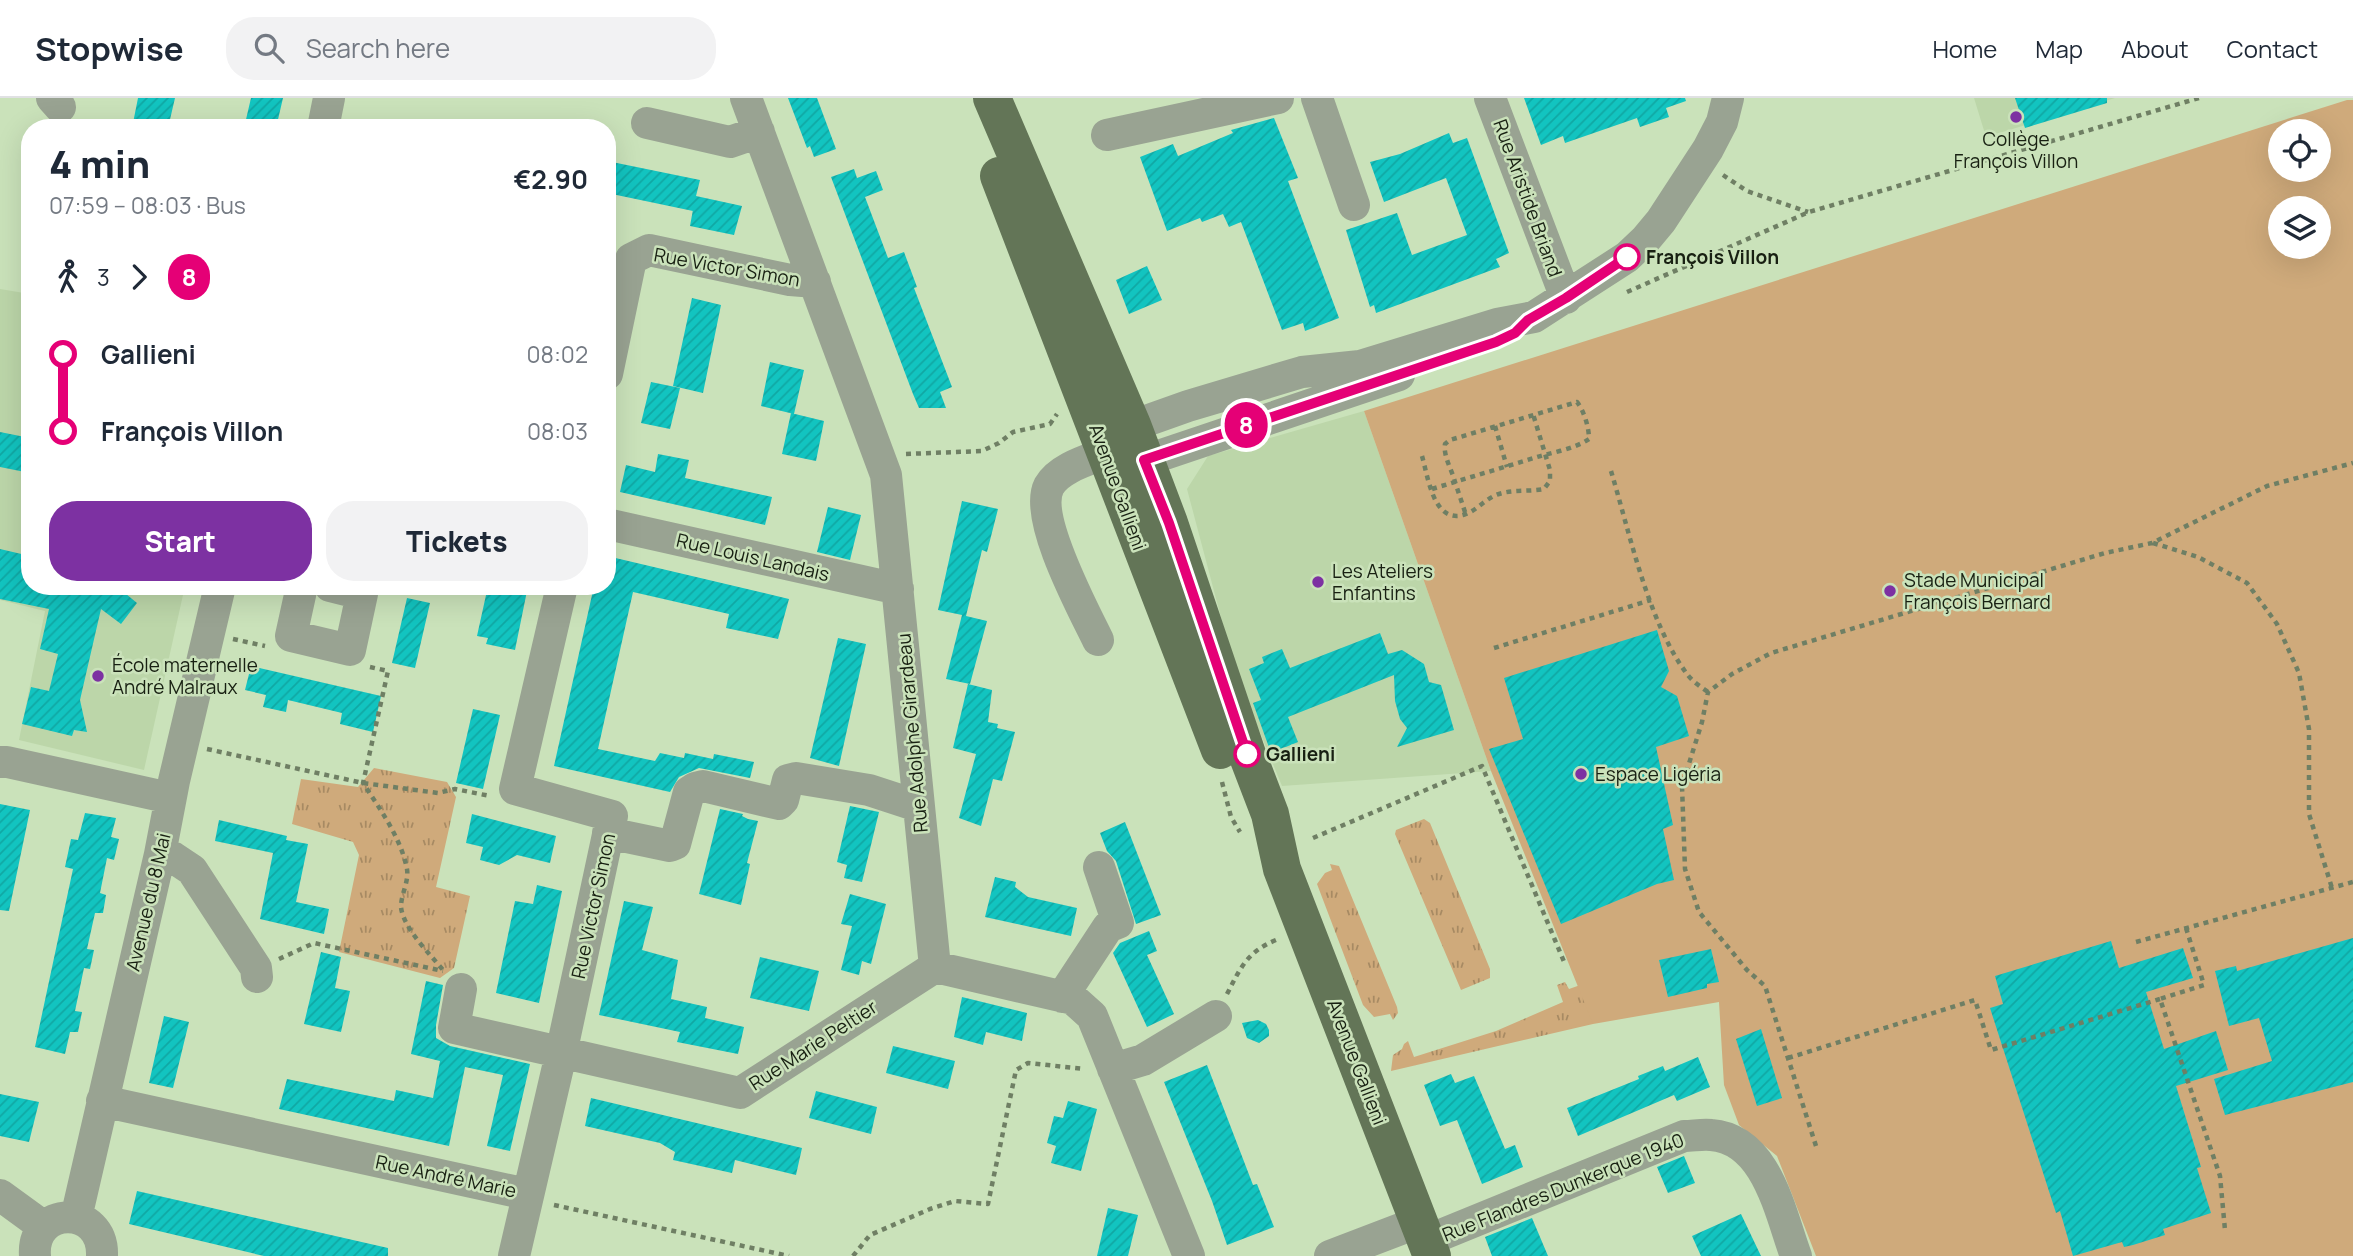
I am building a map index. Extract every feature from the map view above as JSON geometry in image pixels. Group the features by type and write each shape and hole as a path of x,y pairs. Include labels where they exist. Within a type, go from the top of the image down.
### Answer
{"main road":[{"name":"Avenue Gallieni","path":"969,98 1119,449 1169,523 1270,814 1282,869 1426,1240"},
{"name":"Avenue Gallieni","path":"992,98 1119,449"}],"street":[{"path":"325,119 329,98"},
{"name":"Rue Adolphe Girardeau","path":"746,98 886,475 935,967"},
{"path":"1107,135 1278,98"},
{"path":"1317,98 1354,205"},
{"name":"Rue Aristide Briand","path":"1490,98 1566,298"},
{"path":"1098,639 1059,559 1046,508 1048,487 1059,474 1119,449 1496,342 1515,333 1528,320 1627,257 1646,239 1702,160 1722,122 1728,98"},
{"path":"647,123 730,142 759,132"},
{"name":"Rue Victor Simon","path":"616,330 631,258 649,250 790,280 816,282"},
{"name":"Rue Louis Landais","path":"616,526 898,589"},
{"name":"Avenue du 8 Mai","path":"76,1218 218,595"},
{"path":"300,595 291,636 350,650 362,595"},
{"path":"515,789 560,595"},
{"path":"0,762 170,798"},
{"path":"608,833 670,846 675,844 689,792 703,786 779,804 783,800 789,780 796,778 869,790 918,806"},
{"name":"Rue Victor Simon","path":"514,1256 612,816 515,789"},
{"path":"160,854 174,858 192,870 257,972"},
{"path":"1062,997 1108,927 1118,923 1099,867"},
{"path":"935,967 1073,999 1092,1016 1189,1256"},
{"name":"Rue Marie Peltier","path":"452,980 454,1028 740,1093 935,967"},
{"path":"1113,1069 1143,1060 1216,1016"},
{"name":"Rue André Marie","path":"102,1101 527,1194"},
{"name":"Rue Flandres Dunkerque 1940","path":"1330,1256 1426,1240 1684,1136 1712,1135 1739,1143 1762,1166 1796,1256"},
{"path":"0,1195 40,1241 57,1219 76,1218 87,1223 96,1232 102,1256"}],"path":[{"path":"1623,294 1809,212 2199,98"},
{"path":"1702,160 1747,191 1809,212"},
{"path":"1432,489 1455,482 1507,467 1582,444 1589,439 1580,405 1572,402 1450,440 1445,444 1444,450 1455,482 1465,515"},
{"path":"880,460 904,458 907,452 982,450 999,443 1013,432 1050,424 1061,409"},
{"path":"1422,456 1432,489 1443,512 1454,516 1465,515 1492,496 1505,492 1544,489 1550,481 1546,455 1533,414"},
{"path":"1495,426 1507,467"},
{"path":"1816,1146 1765,986 1747,970 1699,912 1685,869 1682,786 1703,722 1708,692 1732,674 1771,653 2105,553 2152,543 2266,486 2353,463"},
{"path":"1611,471 1651,600 1671,649 1688,677 1708,692"},
{"path":"2152,543 2198,557 2247,583 2277,624 2299,673 2309,729 2309,814 2332,888"},
{"path":"1494,648 1651,600"},
{"path":"225,636 271,647"},
{"path":"358,665 388,671 363,782 401,847 407,872 401,908 414,935 452,980"},
{"path":"183,744 363,782 438,793 455,789 490,796 515,789"},
{"path":"1313,838 1482,766 1565,964"},
{"path":"2136,942 2353,882"},
{"path":"1788,1058 1975,1000 1990,1050 2204,985 2186,928"},
{"path":"1216,1016 1243,962 1266,944 1284,937"},
{"path":"257,972 314,943 452,980"},
{"path":"2160,999 2220,1176 2225,1230"},
{"path":"853,1256 870,1235 930,1209 955,1201 988,1204 1016,1070 1028,1063 1081,1069 1113,1069"},
{"name":"Rue André Marie","path":"527,1194 547,1203 789,1256"}],"shaded area":[{"name":"Collège François Villon","path":"1974,98 2115,98 1986,137"},
{"name":"École maternelle André Malraux","path":"0,289 21,292 21,595 183,595 144,770 19,740 45,611 0,600"},
{"name":"Les Ateliers Enfantins","path":"1364,411 1491,771 1282,786 1236,674 1187,489 1208,456"}],"green space":[{"name":"Stade Municipal François Bernard","path":"2353,100 2353,1256 1816,1256 1777,1156 1739,1125 1724,1085 1719,1002 1593,1024 1491,771 1364,411 2268,125 2268,182 2331,182 2331,119 2287,119"},
{"path":"374,768 447,782 456,797 436,887 470,896 454,968 440,978 339,952 359,855 353,842 292,824 301,779 358,787"},
{"path":"1424,819 1430,823 1490,969 1490,978 1461,990 1395,834 1396,830"},
{"path":"1330,864 1339,866 1397,1007 1398,1013 1393,1020 1390,1014 1374,1017 1363,1005 1317,884 1325,873 1332,870"},
{"path":"1565,982 1569,989 1586,983 1595,1006 1593,1024 1391,1071 1393,1055 1408,1041 1414,1057 1496,1031 1563,1002 1557,985"}],"building":[{"path":"138,98 175,98 170,119 134,119"},
{"path":"251,98 283,98 278,119 246,119"},
{"path":"788,98 817,98 836,149 814,157 810,146 807,148"},
{"path":"1524,98 1685,98 1686,101 1666,108 1669,117 1640,127 1637,118 1565,143 1563,136 1541,145"},
{"path":"2015,98 2107,98 2107,103 2025,128"},
{"path":"1274,118 1298,178 1288,181 1339,318 1305,331 1303,323 1282,330 1241,222 1229,227 1223,214 1202,222 1200,218 1167,231 1140,157 1173,144 1178,156 1233,133 1231,130"},
{"path":"1449,133 1453,143 1467,138 1509,253 1496,259 1500,267 1376,313 1374,305 1370,307 1346,230 1397,213 1412,255 1467,235 1446,178 1384,202 1370,162 1400,154"},
{"path":"616,163 700,180 696,196 742,206 734,235 690,226 693,211 616,195"},
{"path":"854,169 857,178 876,171 883,190 865,197 888,258 904,252 917,287 914,288 952,387 940,392 946,408 919,408 913,394 831,177"},
{"path":"1147,266 1162,300 1129,314 1116,280"},
{"path":"692,298 721,305 703,393 673,386"},
{"path":"770,362 804,370 794,414 761,406"},
{"path":"651,382 680,388 670,429 641,423"},
{"path":"791,413 824,421 816,461 782,454"},
{"path":"0,432 21,436 21,471 0,467"},
{"path":"658,454 689,460 685,478 772,497 765,525 620,492 626,465 655,472"},
{"path":"962,501 998,509 987,552 982,550 966,616 987,621 970,684 946,679 962,615 938,610"},
{"path":"828,507 861,515 850,560 817,552"},
{"path":"0,549 21,554 21,595 127,595 137,603 121,624 101,609 80,700 87,732 74,730 72,736 22,724 31,687 49,691 58,654 40,649 49,609 0,599"},
{"path":"616,558 789,599 778,639 726,628 729,614 633,592 598,749 655,761 660,753 684,758 685,753 713,759 714,754 754,762 750,778 699,768 679,777 670,792 554,766 592,595 616,595"},
{"path":"486,595 526,595 515,650 486,644 488,638 477,636"},
{"path":"407,598 430,603 415,668 392,663"},
{"name":"Espace Ligéria","path":"1657,630 1669,671 1661,687 1677,696 1689,736 1656,747 1673,825 1663,829 1674,880 1657,884 1561,924 1489,749 1523,739 1504,678"},
{"path":"1380,633 1388,654 1402,650 1424,664 1429,682 1441,685 1454,730 1397,747 1407,728 1400,719 1395,701 1394,675 1288,717 1298,742 1271,753 1253,703 1261,700 1249,669 1264,663 1262,657 1282,649 1290,668"},
{"path":"838,638 866,644 839,766 810,758"},
{"path":"251,666 381,696 373,732 340,724 342,713 288,700 286,712 263,707 266,695 245,690"},
{"path":"968,684 992,690 988,722 998,724 997,728 1015,732 1002,781 993,779 981,826 959,818 976,754 953,748"},
{"path":"473,709 500,715 483,789 456,783"},
{"path":"0,804 30,810 9,911 0,910"},
{"path":"850,806 879,812 862,882 844,878 847,865 837,862"},
{"path":"720,809 743,814 742,816 748,819 758,821 747,863 750,864 741,905 699,894"},
{"path":"85,813 116,818 111,837 119,839 114,860 107,858 100,893 106,895 103,913 95,913 87,949 94,950 90,969 84,968 75,1011 82,1012 78,1032 70,1032 65,1054 35,1047 73,869 65,867 71,839 78,840"},
{"path":"472,814 556,836 550,863 517,855 499,865 480,860 483,847 466,843"},
{"path":"219,820 287,836 286,840 308,844 296,902 329,909 324,934 260,919 273,853 215,841"},
{"path":"1125,822 1161,915 1136,924 1116,861 1107,851 1100,833"},
{"path":"995,877 1016,882 1015,887 1028,897 1077,908 1071,936 985,917"},
{"path":"537,885 562,891 539,1003 496,993 515,901 533,904"},
{"path":"850,894 886,904 871,964 862,961 859,975 841,970 852,926 841,924"},
{"path":"624,901 653,907 642,950 678,960 671,999 707,1007 705,1018 744,1027 738,1054 677,1042 680,1032 599,1015"},
{"path":"1149,931 1157,951 1147,955 1174,1014 1147,1027 1113,953 1120,943"},
{"path":"2353,938 2353,1082 2225,1115 2214,1079 2272,1061 2259,1018 2229,1026 2215,971 2236,966 2237,971"},
{"path":"2111,941 2119,968 2183,948 2193,978 2146,992 2164,1049 2216,1031 2228,1070 2176,1086 2201,1167 2197,1168 2211,1213 2163,1229 2165,1235 2133,1245 2124,1247 2122,1242 2073,1256 2060,1211 2056,1213 1990,1008 2003,1004 1995,976"},
{"path":"1711,949 1719,982 1707,984 1707,988 1668,997 1659,960"},
{"path":"321,952 341,957 335,988 350,991 341,1032 304,1024"},
{"path":"760,957 819,971 809,1011 750,998"},
{"path":"426,981 443,985 436,1038 450,1046 530,1064 510,1151 487,1146 503,1075 465,1067 449,1146 279,1109 287,1079 394,1101 396,1090 433,1098 440,1061 411,1054"},
{"path":"962,997 1027,1013 1022,1041 986,1032 983,1045 954,1037"},
{"path":"164,1016 189,1022 173,1088 149,1083"},
{"path":"1258,1020 1266,1024 1269,1030 1269,1036 1259,1043 1247,1038 1242,1023"},
{"path":"1761,1029 1782,1098 1757,1106 1736,1039"},
{"path":"893,1046 955,1061 948,1089 886,1073"},
{"path":"1698,1057 1710,1087 1677,1101 1674,1095 1578,1136 1567,1108 1639,1079 1638,1076 1663,1066 1665,1071"},
{"path":"1207,1065 1253,1185 1257,1184 1274,1227 1227,1245 1164,1082"},
{"path":"1451,1074 1455,1083 1474,1076 1505,1149 1515,1145 1523,1167 1482,1184 1457,1120 1440,1126 1424,1085"},
{"path":"816,1091 877,1107 871,1134 809,1118"},
{"path":"0,1094 39,1102 29,1142 0,1136"},
{"path":"591,1098 802,1148 796,1175 735,1160 732,1173 673,1160 675,1152 660,1143 585,1126"},
{"path":"1068,1101 1097,1109 1081,1171 1051,1163 1056,1146 1047,1143 1054,1116 1063,1118"},
{"path":"1684,1156 1695,1183 1668,1193 1657,1167"},
{"path":"137,1191 388,1248 388,1256 264,1256 129,1224"},
{"path":"1108,1208 1138,1215 1128,1256 1097,1256"},
{"path":"1741,1214 1761,1256 1701,1256 1692,1236"},
{"path":"1532,1218 1548,1256 1492,1256 1485,1237"}],"bus line":[{"name":"8","path":"1247,754 1169,523 1144,460 1496,342 1515,333 1528,320 1627,257"}],"place":[{"name":"Collège François Villon","path":"2016,117"},
{"name":"François Villon","path":"1627,257"},
{"name":"Les Ateliers Enfantins","path":"1318,582"},
{"name":"Stade Municipal François Bernard","path":"1890,591"},
{"name":"École maternelle André Malraux","path":"98,676"},
{"name":"Gallieni","path":"1247,754"},
{"name":"Espace Ligéria","path":"1581,774"}]}
